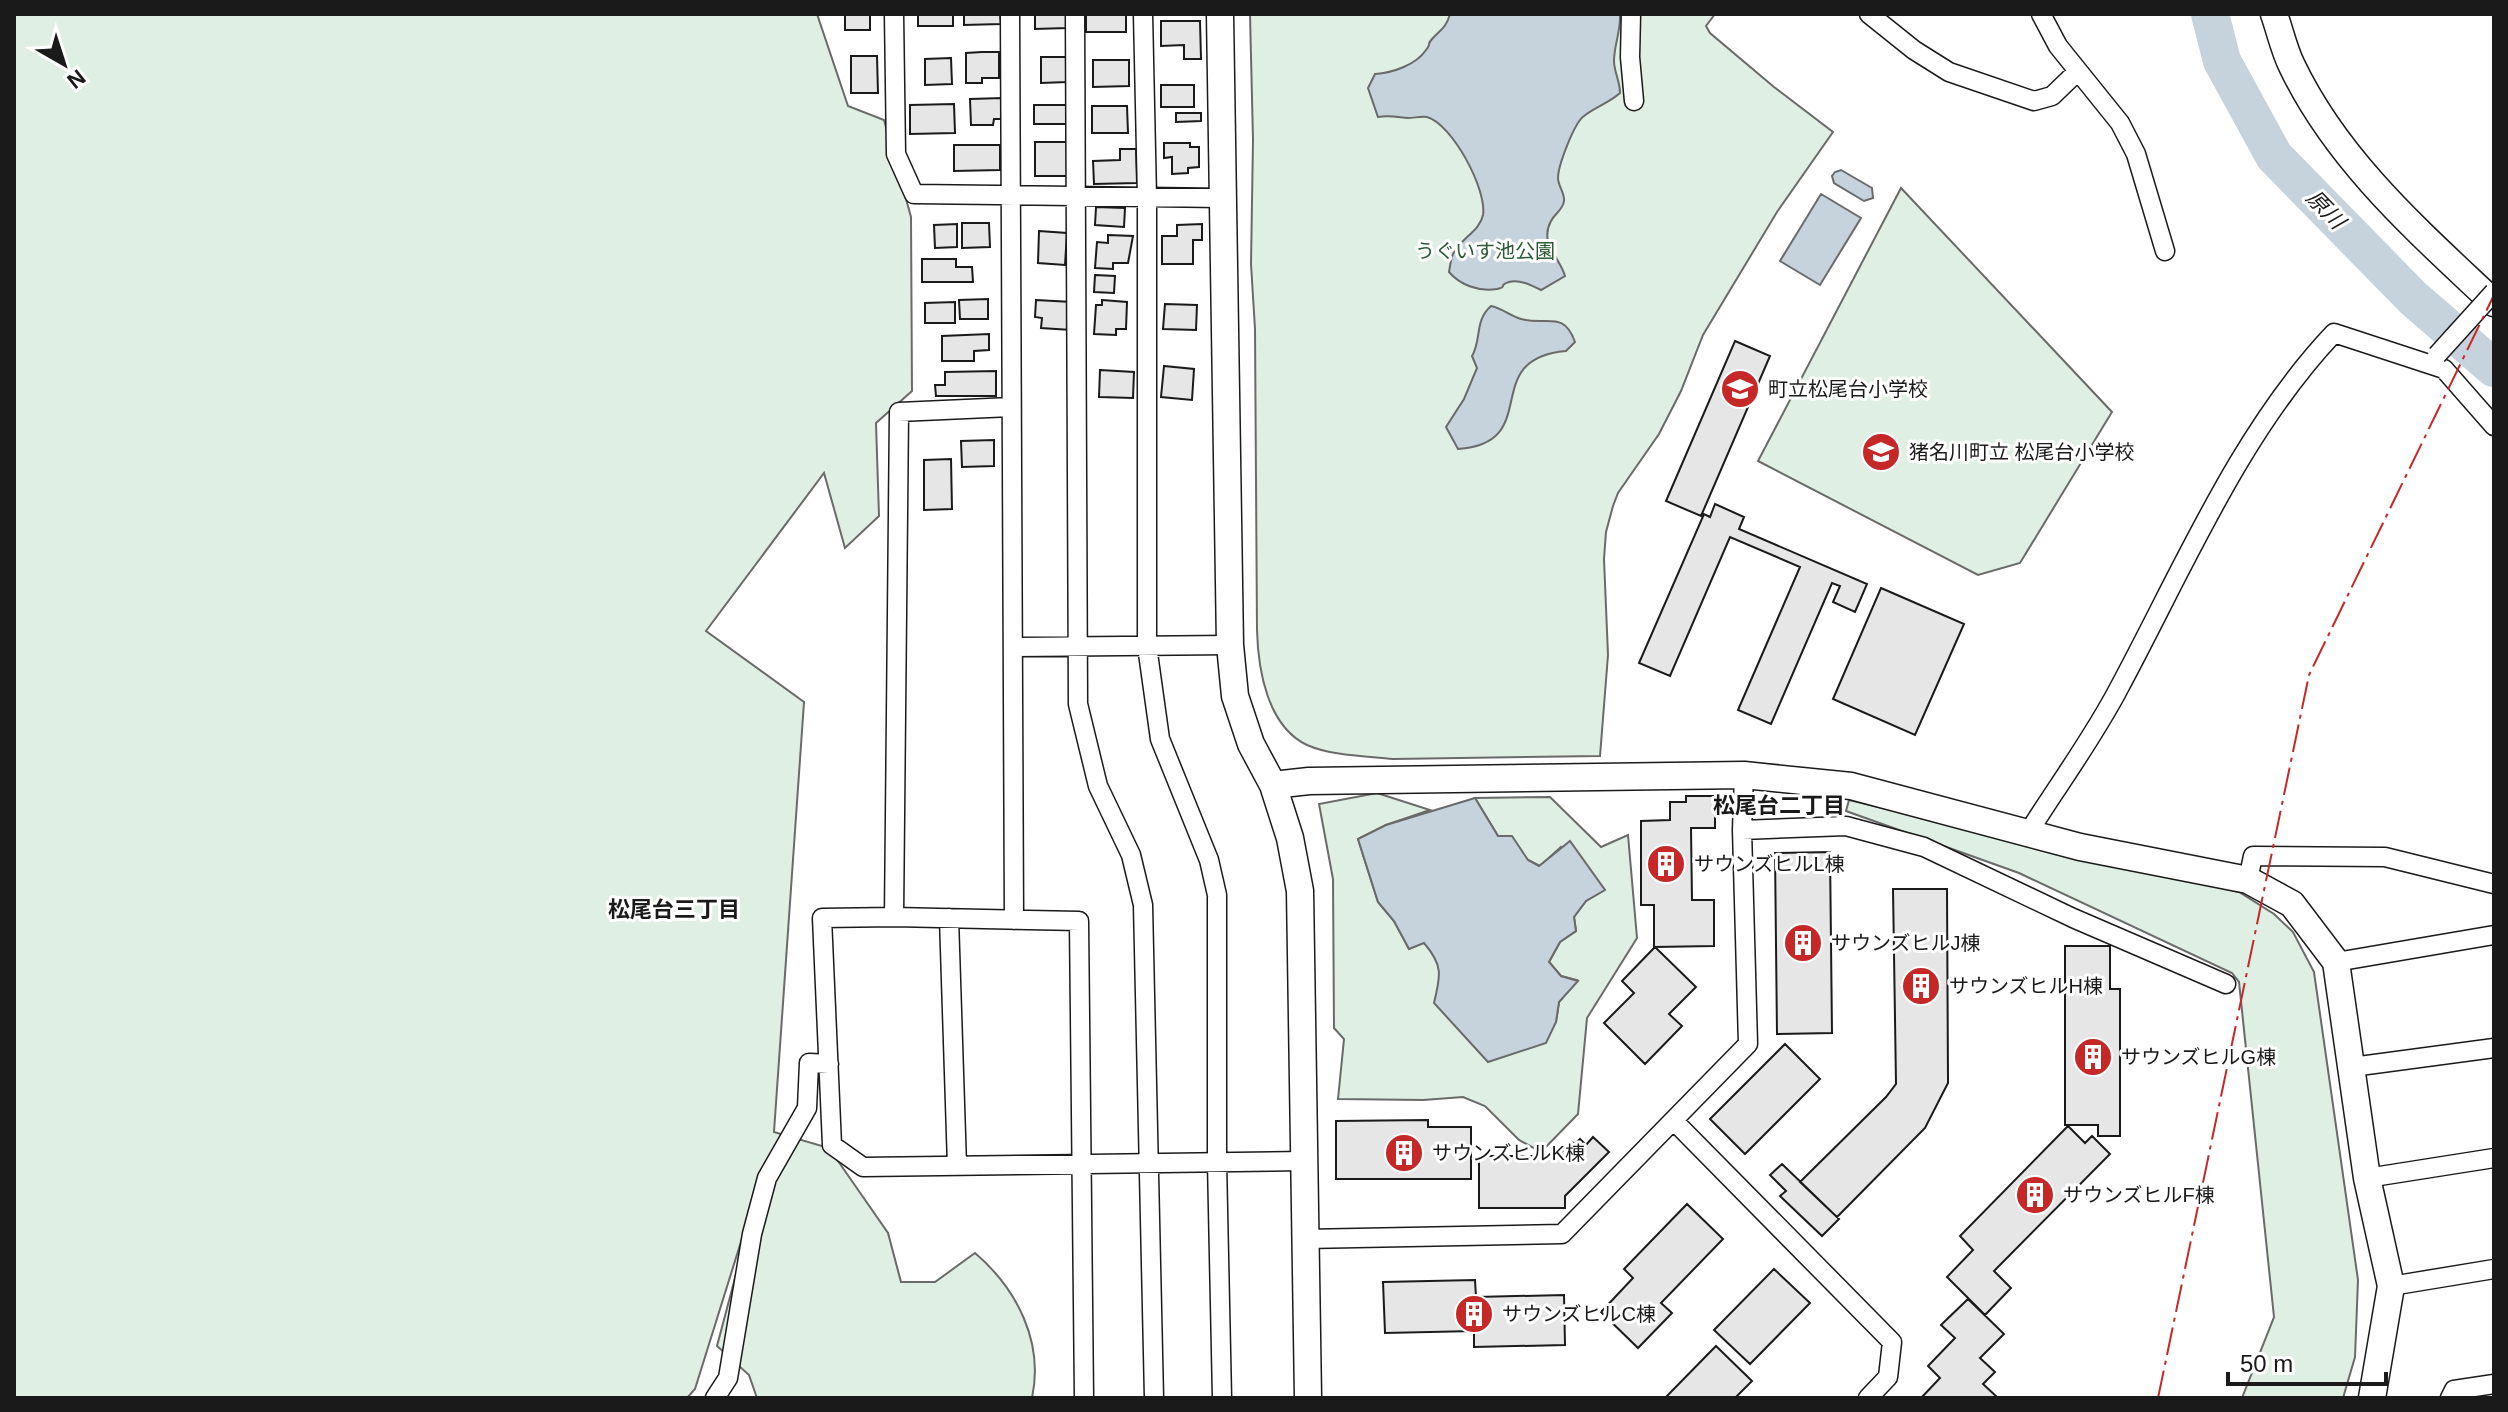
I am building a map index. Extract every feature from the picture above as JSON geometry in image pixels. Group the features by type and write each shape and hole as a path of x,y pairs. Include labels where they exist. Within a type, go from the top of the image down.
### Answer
{"street":[{"path":"894,14 896,154 914,194 1222,198"},
{"path":"1010,14 1014,920"},
{"path":"1075,14 1078,704 1098,786 1131,855 1143,905 1154,1398"},
{"path":"1143,14 1147,197 1147,646 1160,739 1209,860 1217,895 1217,1162 1222,1398"},
{"path":"1220,14 1230,645 1235,696 1251,744 1273,785 1290,838 1300,891 1308,1398"},
{"path":"1631,14 1630,57 1634,101"},
{"path":"1869,14 1914,50 1949,72 2034,101 2052,96 2078,71"},
{"path":"2041,14 2058,46 2120,123 2136,154 2165,251"},
{"path":"2274,14 2291,65 2334,136 2395,209 2494,303"},
{"path":"2434,360 2494,292"},
{"path":"2028,833 2118,691 2183,562 2264,421 2313,355 2334,333 2434,360 2494,426"},
{"path":"894,917 899,412 1011,407"},
{"path":"1013,647 1230,645"},
{"path":"1273,785 1309,781 1744,775 1851,786 2080,847 2248,880 2292,904 2336,962 2367,1178 2391,1286 2372,1398"},
{"path":"1305,1239 1562,1234 1748,1044 1742,830 1744,775"},
{"path":"1742,830 1846,826 1924,847 2073,918 2226,984"},
{"path":"2248,880 2253,856 2385,857 2494,884"},
{"path":"1084,1398 1082,1164 1079,921 822,918 832,1145 863,1167 957,1166 1082,1164 1147,1163 1304,1161"},
{"path":"949,918 957,1166"},
{"path":"2336,962 2494,935"},
{"path":"2352,1067 2494,1048"},
{"path":"715,1398 728,1378 752,1234 767,1178 807,1108 809,1063 829,1064"},
{"path":"1674,1121 1892,1342 1888,1377 1868,1398"},
{"path":"2367,1178 2494,1158"},
{"path":"2391,1286 2494,1269"},
{"path":"2450,1398 2454,1390 2494,1384"}],"green space":[{"path":"14,14 817,14 848,106 884,120 911,217 912,391 876,423 879,516 845,548 824,473 706,631 804,702 774,1132 829,1148 888,1233 901,1282 935,1282 975,1253 990,1267 1015,1300 1024,1318 1034,1357 1032,1398 757,1398 749,1375 717,1346 765,1165 695,1389 687,1398 14,1398"},
{"name":"うぐいす池公園","path":"1250,14 1715,14 1706,26 1710,33 1833,132 1777,212 1703,335 1681,391 1659,434 1618,493 1613,506 1606,532 1604,559 1608,655 1600,756 1393,759 1338,753 1317,749 1293,736 1274,711 1263,679 1257,630"},
{"path":"1901,188 2112,412 2020,563 1978,575 1758,461"},
{"path":"1377,793 1430,810 1386,825 1358,839 1378,902 1394,921 1409,949 1424,942 1439,960 1439,981 1556,1022 1559,1002 1577,980 1561,976 1549,962 1560,942 1576,931 1574,917 1586,901 1604,890 1561,847 1540,866 1528,860 1498,836 1475,798 1550,797 1601,847 1628,835 1637,938 1587,1018 1578,1114 1541,1152 1519,1140 1485,1106 1463,1097 1338,1099 1344,1039 1334,1028 1333,879 1319,804"},
{"path":"1849,800 2239,892 2274,914 2293,932 2314,972 2358,1280 2355,1357 2343,1398 2242,1398 2274,1317 2239,982 2232,973 2019,873 1846,811"}],"shaded area":[{"path":"1450,14 1620,14 1614,61 1620,93 1584,116 1567,145 1558,178 1564,201 1551,221 1547,236 1565,276 1541,290 1517,281 1497,289 1477,288 1459,281 1449,272 1456,249 1478,226 1483,215 1474,174 1457,144 1437,122 1427,117 1378,117 1368,88 1375,74 1403,67 1422,55"},
{"path":"1841,170 1872,188 1873,198 1864,201 1834,183 1832,176"},
{"path":"1821,194 1861,218 1820,285 1780,261"},
{"path":"1491,306 1521,319 1560,323 1571,332 1575,342 1566,351 1539,357 1524,369 1499,432 1484,443 1458,449 1446,427 1464,399 1477,368 1472,356 1482,318"},
{"path":"1475,798 1498,836 1512,836 1528,860 1539,866 1570,841 1605,890 1586,901 1574,917 1576,931 1560,942 1549,962 1561,976 1578,981 1559,1002 1556,1022 1546,1043 1488,1062 1434,1003 1439,978 1435,958 1424,943 1409,949 1394,921 1378,902 1358,839 1386,825"}],"building":[{"path":"845,14 870,14 870,30 845,30"},
{"path":"918,14 953,14 953,26 918,26"},
{"path":"964,14 1000,14 1001,24 964,25"},
{"path":"1035,14 1067,14 1067,28 1035,29"},
{"path":"1086,14 1126,14 1126,32 1086,32"},
{"path":"1161,21 1200,21 1201,59 1184,59 1184,45 1161,46"},
{"path":"999,52 999,78 982,78 982,83 966,83 966,53"},
{"path":"851,56 877,56 878,93 851,93"},
{"path":"1041,57 1067,57 1067,82 1041,83"},
{"path":"951,58 952,84 925,85 925,59"},
{"path":"1093,60 1129,60 1129,86 1093,87"},
{"path":"1161,85 1194,85 1194,107 1161,107"},
{"path":"1003,98 1004,119 994,119 993,125 971,125 970,99"},
{"path":"954,104 955,133 910,134 910,105"},
{"path":"1034,105 1070,105 1070,124 1034,124"},
{"path":"1092,106 1127,106 1128,133 1092,133"},
{"path":"1176,113 1201,113 1201,121 1176,122"},
{"path":"1035,142 1068,142 1069,176 1035,176"},
{"path":"1164,143 1190,143 1190,147 1199,147 1199,167 1188,168 1188,173 1172,174 1172,157 1164,158"},
{"path":"954,145 1000,145 1000,170 954,171"},
{"path":"1120,149 1136,149 1137,183 1094,184 1093,161 1120,160"},
{"path":"1096,207 1125,208 1124,227 1095,225"},
{"path":"962,223 989,223 990,247 962,248"},
{"path":"957,224 957,247 935,248 934,225"},
{"path":"1202,224 1202,240 1193,240 1193,264 1162,264 1162,236 1177,236 1177,225"},
{"path":"1039,231 1067,233 1065,265 1038,263"},
{"path":"1108,235 1133,236 1128,263 1113,263 1113,269 1095,268 1097,242 1108,243"},
{"path":"922,259 956,259 956,267 972,267 973,282 922,282"},
{"path":"1095,275 1115,276 1114,293 1094,292"},
{"path":"988,299 988,319 960,319 959,300"},
{"path":"1036,300 1072,302 1071,330 1041,328 1042,318 1035,317"},
{"path":"1102,300 1127,302 1126,329 1116,329 1116,335 1094,334 1096,305 1102,305"},
{"path":"955,302 955,323 925,323 925,303"},
{"path":"1165,304 1197,305 1196,330 1163,329"},
{"path":"989,334 989,350 974,351 974,361 942,361 942,336"},
{"path":"1735,341 1770,356 1701,516 1666,501"},
{"path":"1164,366 1194,369 1192,400 1161,397"},
{"path":"1100,370 1134,372 1133,398 1099,397"},
{"path":"996,371 996,396 936,396 935,385 945,385 945,372"},
{"path":"994,440 994,466 962,467 961,441"},
{"path":"951,459 952,509 924,510 924,460"},
{"path":"1715,504 1744,517 1739,529 1867,584 1855,612 1833,602 1840,586 1832,583 1771,724 1738,710 1800,567 1730,537 1670,676 1639,663 1704,514 1710,517"},
{"path":"1881,588 1964,624 1915,735 1833,699"},
{"name":"サウンズヒルL棟","path":"1686,796 1715,796 1715,828 1691,828 1692,900 1714,900 1714,946 1654,947 1654,905 1641,905 1641,821 1670,820 1670,802 1686,802"},
{"name":"サウンズヒルJ棟","path":"1830,852 1832,1033 1777,1034 1775,853"},
{"name":"サウンズヒルH棟","path":"1893,889 1947,889 1948,1083 1925,1128 1837,1217 1800,1182 1896,1084"},
{"name":"サウンズヒルG棟","path":"2065,946 2110,946 2110,989 2120,989 2120,1136 2098,1136 2098,1125 2065,1125"},
{"path":"1655,947 1696,987 1669,1014 1682,1026 1645,1064 1604,1023 1634,993 1622,981"},
{"path":"1785,1044 1820,1079 1745,1154 1710,1119"},
{"name":"サウンズヒルK棟","path":"1428,1120 1428,1127 1471,1127 1471,1179 1336,1179 1336,1121"},
{"name":"サウンズヒルF棟","path":"2068,1126 2085,1143 2092,1136 2110,1154 1994,1271 2011,1288 1985,1315 1947,1277 1973,1250 1960,1236"},
{"name":"サウンズヒルK棟","path":"1593,1137 1609,1152 1565,1196 1565,1208 1479,1208 1479,1156 1557,1156 1572,1142 1575,1144 1580,1139 1586,1145"},
{"path":"1782,1164 1839,1219 1822,1236 1780,1196 1786,1191 1770,1175"},
{"path":"1687,1204 1723,1239 1661,1303 1672,1313 1638,1348 1601,1312 1633,1278 1624,1269"},
{"path":"1774,1269 1810,1303 1750,1364 1714,1330"},
{"name":"サウンズヒルC棟","path":"1475,1280 1476,1297 1564,1295 1565,1345 1474,1347 1474,1331 1385,1333 1383,1282"},
{"path":"1968,1299 2004,1334 1980,1358 1995,1372 1983,1384 1997,1397 1921,1398 1940,1378 1928,1366 1955,1338 1941,1325"},
{"path":"1716,1346 1752,1381 1735,1398 1665,1398"}],"waterway":[{"name":"原川","path":"2210,14 2222,61 2274,156 2413,298 2494,368"}],"power":[{"path":"2158,1398 2309,675 2494,295"}],"place":[{"name":"町立松尾台小学校","path":"1740,389"},
{"name":"猪名川町立 松尾台小学校","path":"1881,452"},
{"name":"サウンズヒルL棟","path":"1666,864"},
{"name":"サウンズヒルJ棟","path":"1803,943"},
{"name":"サウンズヒルH棟","path":"1921,986"},
{"name":"サウンズヒルG棟","path":"2093,1057"},
{"name":"サウンズヒルK棟","path":"1404,1153"},
{"name":"サウンズヒルF棟","path":"2035,1195"},
{"name":"サウンズヒルC棟","path":"1474,1314"}],"district":[{"name":"松尾台二丁目","path":"1779,805"},
{"name":"松尾台三丁目","path":"674,909"}]}
